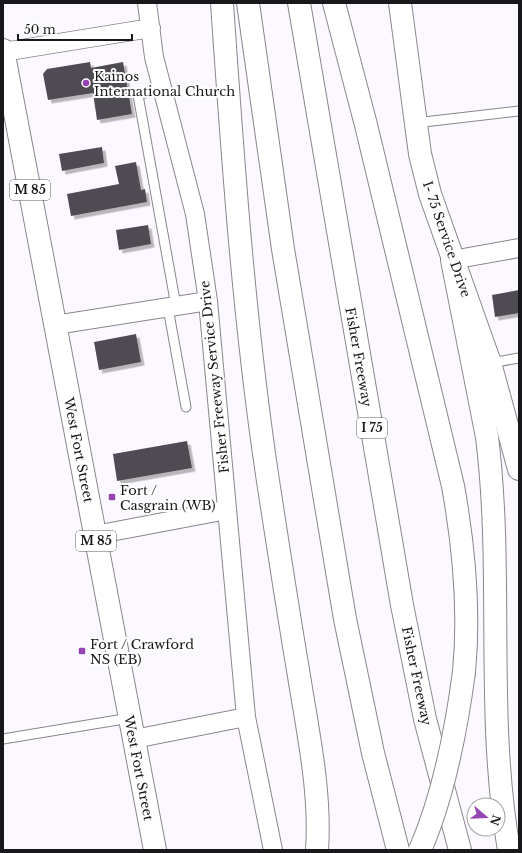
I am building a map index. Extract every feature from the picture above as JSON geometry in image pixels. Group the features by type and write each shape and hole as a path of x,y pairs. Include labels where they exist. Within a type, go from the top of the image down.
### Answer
{"main road":[{"path":"222,3 239,238 251,355 267,478 311,746 316,798 317,850"},
{"path":"248,3 283,249 345,619 373,753 398,850"},
{"name":"Fisher Freeway","path":"299,3 402,605 425,719 460,850"},
{"path":"334,3 366,125 453,486 459,522 468,615 464,672 457,718 446,767 439,795 420,850"},
{"name":"I- 75 Service Drive","path":"400,3 415,123 420,154 430,194 452,260 490,362 519,467"},
{"name":"West Fort Street","path":"3,51 155,850"},
{"path":"452,260 490,460 494,523 497,728 503,813 509,850"}],"street":[{"name":"Fisher Freeway Service Drive","path":"147,3 154,57 195,214 208,300 246,717 273,850"},
{"path":"3,51 151,28"},
{"path":"452,260 519,248"},
{"path":"55,325 208,300"},
{"path":"95,535 227,510"},
{"path":"132,729 246,717"}],"lane":[{"path":"162,88 138,94 172,307 186,407"},
{"path":"415,123 519,111"},
{"path":"490,362 519,358"},
{"path":"3,740 132,729"}],"building":[{"name":"Kainos International Church","path":"90,62 91,68 123,62 132,114 97,120 93,93 48,100 43,74 47,69"},
{"path":"102,147 104,163 62,171 59,154"},
{"path":"136,162 141,190 145,189 147,202 71,216 67,194 119,184 115,166"},
{"path":"148,225 151,244 119,250 116,230"},
{"path":"519,290 519,313 495,317 492,295"},
{"path":"136,334 141,362 99,370 94,342"},
{"path":"187,441 192,468 117,481 113,454"}],"place":[{"name":"Kainos International Church","path":"86,83"},
{"name":"Fort / Casgrain (WB)","path":"112,497"},
{"name":"Fort / Crawford NS (EB)","path":"82,651"}]}
